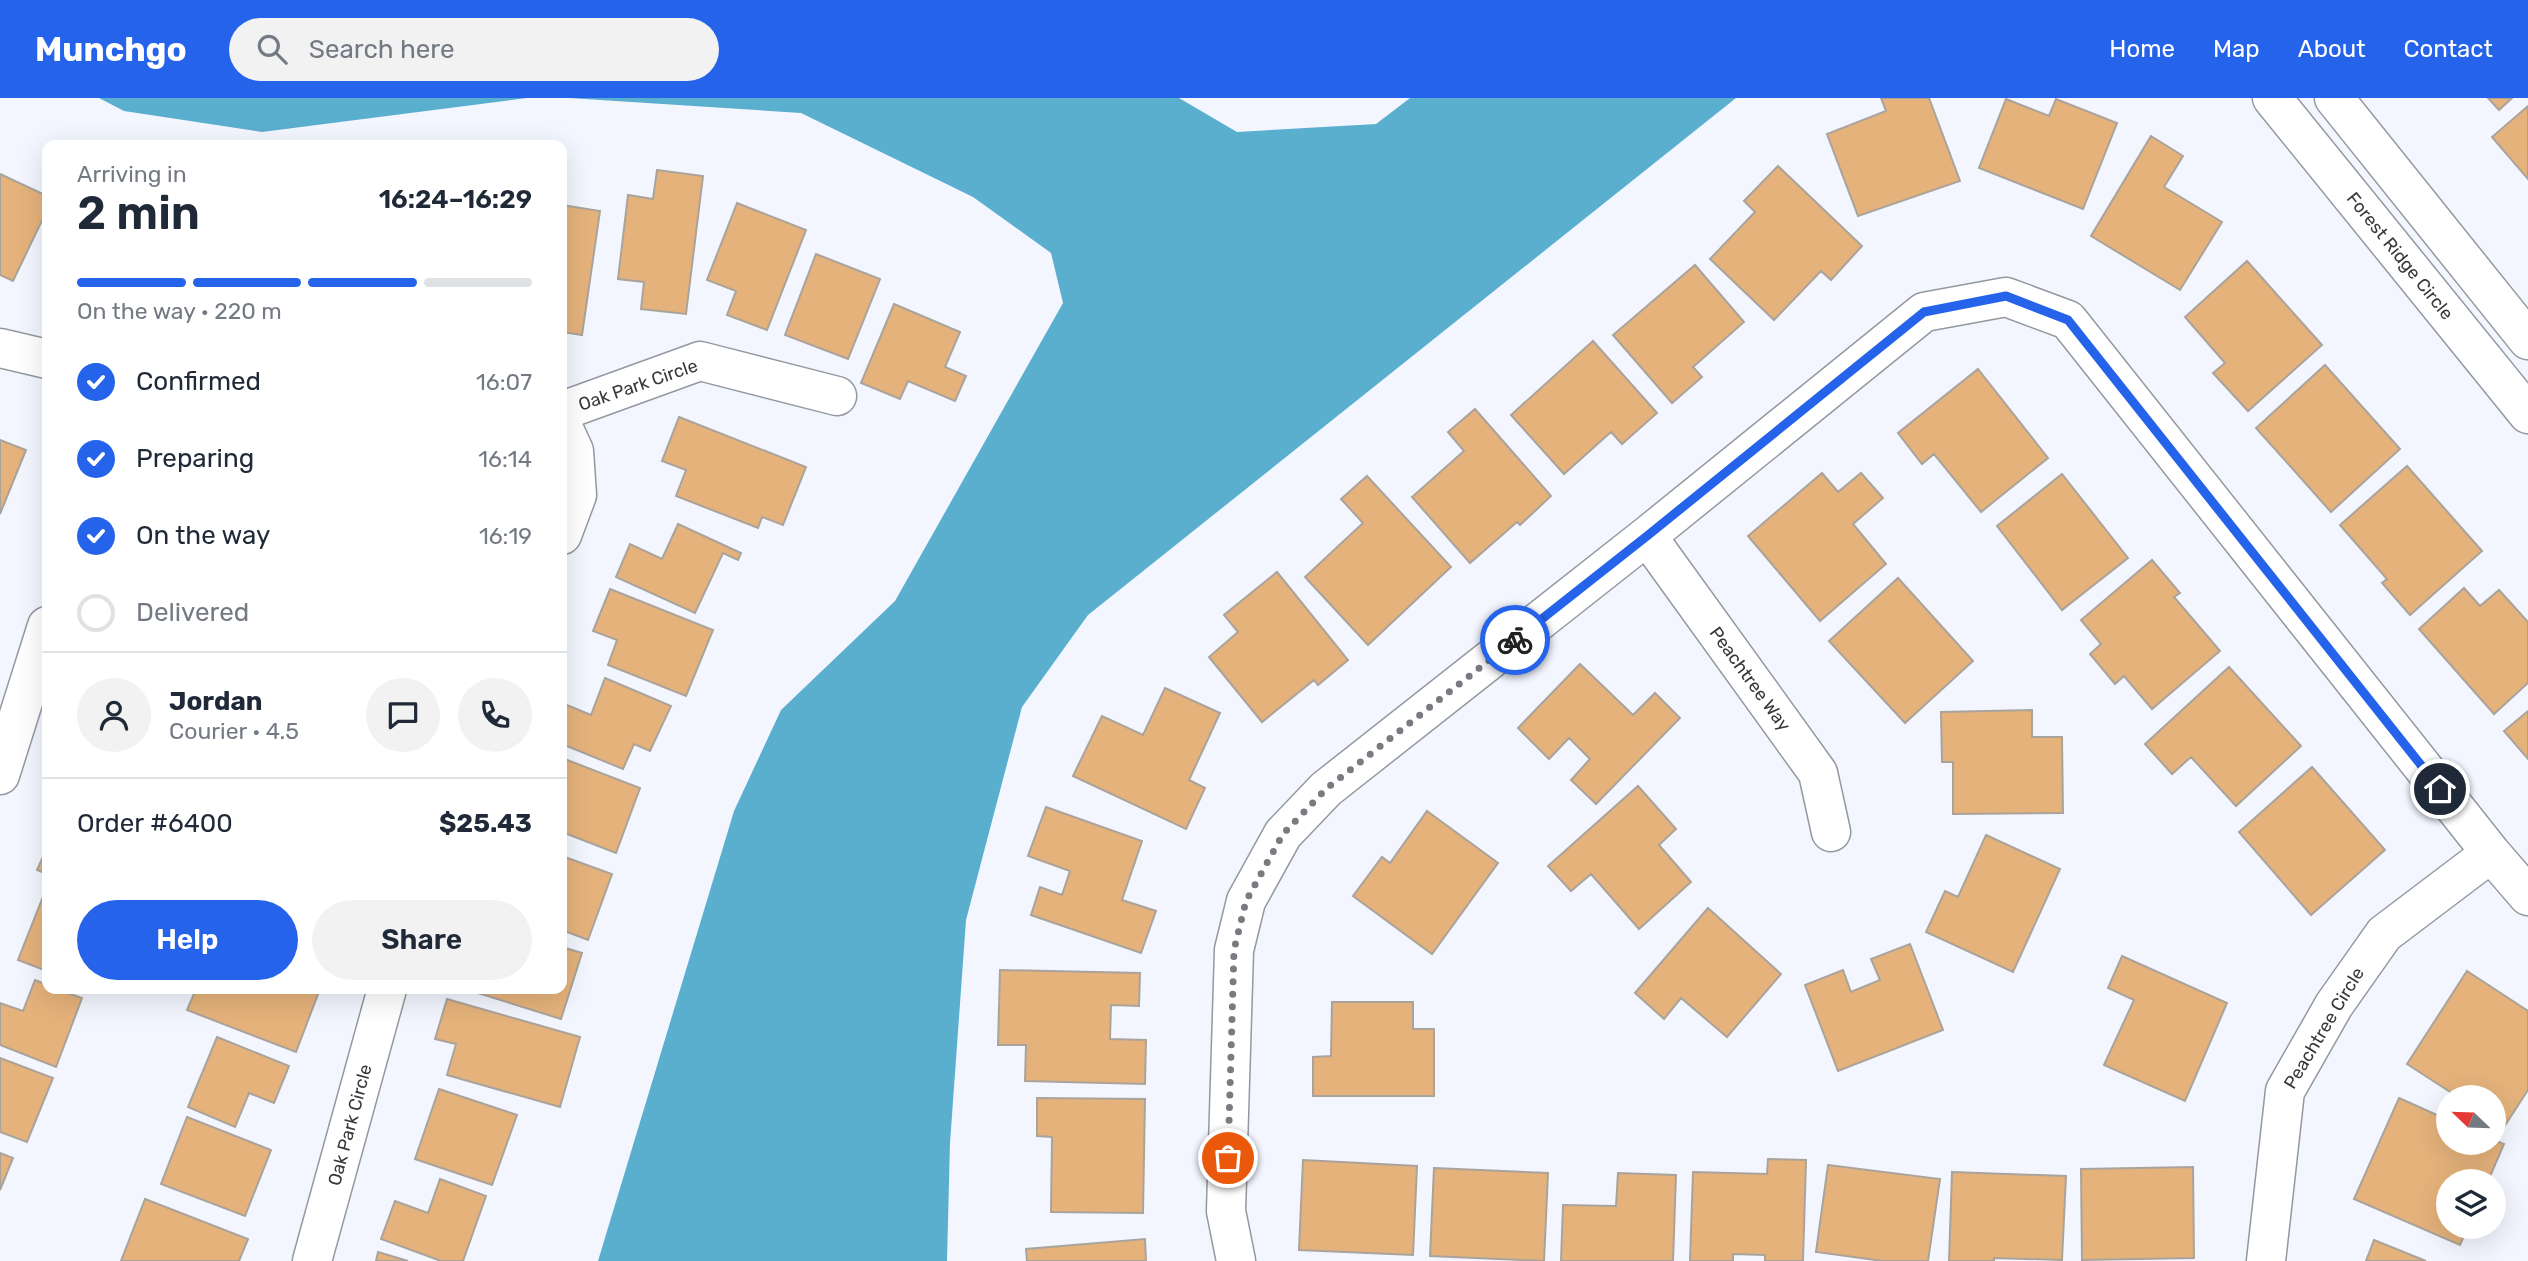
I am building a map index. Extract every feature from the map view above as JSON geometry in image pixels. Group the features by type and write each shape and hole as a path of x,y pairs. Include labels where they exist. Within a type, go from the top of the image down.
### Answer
{"street":[{"name":"Forest Ridge Circle","path":"2272,98 2528,414"},
{"path":"2334,98 2528,340"},
{"path":"1237,1261 1226,1210 1234,950 1246,901 1283,834 1326,789 1647,536 1924,312 2006,296 2068,320 2528,896"},
{"path":"0,348 42,358"},
{"name":"Oak Park Circle","path":"567,409 700,361 836,396"},
{"name":"Oak Park Circle","path":"567,437 573,451 577,495 567,522"},
{"name":"Peachtree Way","path":"1647,536 1818,773 1832,832"},
{"path":"0,775 42,642"},
{"name":"Peachtree Circle","path":"2266,1261 2285,1091 2334,1005 2384,934 2491,853"},
{"name":"Oak Park Circle","path":"312,1261 386,994"}],"water":[{"path":"99,98 527,98 262,132 124,111"},
{"path":"569,98 1179,98 1237,132 1376,124 1410,98 1736,98 1088,615 1022,707 966,920 950,1143 947,1261 598,1261 734,811 781,710 895,601 1063,303 1051,253 973,197 801,113"}],"building":[{"path":"1881,98 1929,98 1960,181 1858,216 1827,134 1886,111"},
{"path":"2488,98 2512,98 2499,110"},
{"path":"2006,99 2049,116 2056,99 2117,123 2083,209 1979,168"},
{"path":"2528,106 2528,179 2492,137"},
{"path":"2151,136 2183,156 2164,187 2222,222 2180,290 2091,236"},
{"path":"1778,166 1862,246 1831,280 1821,271 1774,320 1710,259 1755,212 1744,201"},
{"path":"657,170 703,176 686,314 641,309 644,282 618,279 628,195 653,199"},
{"path":"0,174 42,194 42,220 13,281 0,275"},
{"path":"737,203 806,230 767,330 727,315 736,291 707,280"},
{"path":"567,206 600,211 582,335 567,333"},
{"path":"816,254 880,279 848,359 785,335"},
{"path":"2247,261 2322,345 2248,411 2213,373 2225,363 2185,317"},
{"path":"1695,265 1744,322 1693,367 1702,377 1672,403 1613,335"},
{"path":"894,304 960,332 945,367 966,376 955,401 908,381 900,399 861,383"},
{"path":"1593,341 1657,413 1622,444 1611,432 1564,474 1511,415"},
{"path":"2325,365 2400,449 2331,512 2256,428"},
{"path":"1978,369 2048,458 1981,512 1934,454 1922,464 1898,433"},
{"path":"1475,409 1551,496 1520,525 1517,522 1470,563 1412,497 1464,451 1448,432"},
{"path":"679,417 806,467 783,525 762,517 758,528 676,496 686,470 662,461"},
{"path":"0,440 26,450 0,514"},
{"path":"2407,466 2482,551 2410,615 2382,583 2387,579 2340,525"},
{"path":"1822,473 1838,492 1861,473 1883,498 1853,524 1886,564 1820,621 1748,536"},
{"path":"2062,474 2128,558 2062,610 1997,526"},
{"path":"1367,476 1451,567 1368,645 1305,577 1363,523 1341,499"},
{"path":"678,524 741,553 738,560 723,553 695,613 616,577 630,544 662,559"},
{"path":"2152,560 2180,593 2174,597 2220,651 2152,709 2124,676 2115,684 2090,654 2101,644 2081,620"},
{"path":"1277,572 1348,660 1318,685 1314,680 1262,722 1209,657 1238,632 1224,615"},
{"path":"1898,578 1973,661 1905,723 1829,641"},
{"path":"2464,588 2480,606 2499,590 2528,622 2528,683 2494,714 2419,629"},
{"path":"610,589 713,630 686,696 608,665 617,640 593,631"},
{"path":"1580,664 1633,715 1655,693 1680,718 1596,804 1571,780 1590,759 1569,738 1549,759 1518,728"},
{"path":"2229,667 2301,746 2236,806 2191,757 2172,774 2145,744"},
{"path":"605,678 671,706 650,751 634,744 623,769 567,746 567,705 591,715"},
{"path":"1165,688 1220,713 1189,780 1205,788 1186,829 1073,776 1102,716 1143,735"},
{"path":"2032,710 2032,737 2062,737 2063,813 1953,814 1953,762 1942,762 1941,712"},
{"path":"2528,711 2528,759 2504,731"},
{"path":"567,760 640,788 616,853 567,834"},
{"path":"2312,767 2385,850 2311,915 2239,832"},
{"path":"1638,786 1676,829 1659,845 1691,882 1639,929 1591,874 1571,891 1548,866"},
{"path":"1046,807 1142,841 1122,900 1156,911 1141,953 1031,915 1040,887 1062,895 1070,871 1028,856"},
{"path":"1427,811 1498,863 1432,954 1353,896 1382,857 1390,863"},
{"path":"1986,835 2060,869 2013,972 1926,932 1945,891 1958,897"},
{"path":"567,858 612,874 588,940 567,932"},
{"path":"42,859 42,872 37,870"},
{"path":"42,899 42,969 18,960"},
{"path":"1708,908 1781,974 1727,1037 1681,998 1664,1019 1635,993"},
{"path":"1910,944 1943,1030 1838,1071 1805,985 1843,970 1851,992 1880,980 1871,959"},
{"path":"567,948 582,953 561,1019 481,994 567,994"},
{"path":"2122,956 2227,1003 2185,1101 2104,1065 2134,1000 2108,988"},
{"path":"1000,970 1140,973 1139,1006 1111,1005 1110,1039 1146,1040 1145,1084 1025,1081 1026,1045 998,1045"},
{"path":"2467,971 2528,1011 2528,1090 2506,1124 2506,1085 2439,1085 2407,1064"},
{"path":"35,980 42,983 42,994 71,994 82,998 56,1067 0,1045 0,1003 23,1011"},
{"path":"194,994 318,994 296,1052 187,1010"},
{"path":"447,999 580,1037 560,1107 447,1075 456,1044 435,1039"},
{"path":"1332,1002 1413,1002 1413,1029 1434,1029 1434,1096 1313,1096 1313,1057 1331,1056"},
{"path":"217,1037 289,1066 274,1103 249,1093 235,1127 188,1107"},
{"path":"0,1058 53,1078 27,1142 0,1132"},
{"path":"439,1089 517,1115 492,1185 415,1159"},
{"path":"1037,1098 1145,1099 1143,1213 1051,1212 1052,1137 1037,1136"},
{"path":"2399,1098 2436,1115 2436,1155 2499,1155 2493,1169 2436,1169 2436,1235 2354,1199"},
{"path":"187,1117 271,1150 245,1216 161,1184"},
{"path":"0,1153 13,1158 0,1190"},
{"path":"1768,1159 1806,1160 1803,1261 1765,1261 1765,1255 1733,1254 1733,1261 1690,1261 1693,1172 1767,1174"},
{"path":"1303,1160 1417,1166 1413,1255 1299,1250"},
{"path":"1828,1165 1940,1179 1928,1261 1883,1261 1816,1252"},
{"path":"2193,1167 2194,1258 2082,1260 2081,1169"},
{"path":"1434,1168 1548,1173 1544,1261 1430,1256"},
{"path":"1952,1172 2066,1176 2062,1260 1994,1258 1994,1261 1949,1261"},
{"path":"1618,1173 1676,1175 1673,1261 1561,1261 1563,1205 1616,1206"},
{"path":"440,1179 486,1196 463,1261 441,1261 381,1239 395,1201 428,1213"},
{"path":"145,1199 248,1239 239,1261 121,1261"},
{"path":"1145,1239 1146,1261 1027,1261 1026,1249"},
{"path":"2446,1239 2463,1239 2460,1245"},
{"path":"2374,1240 2426,1261 2366,1261"},
{"path":"378,1252 408,1261 376,1261"}],"way so far":[{"path":"1228,1158 1234,950 1246,901 1283,834 1326,789 1515,640"}],"route":[{"path":"1515,640 1924,312 2006,296 2068,320 2440,789"}]}
